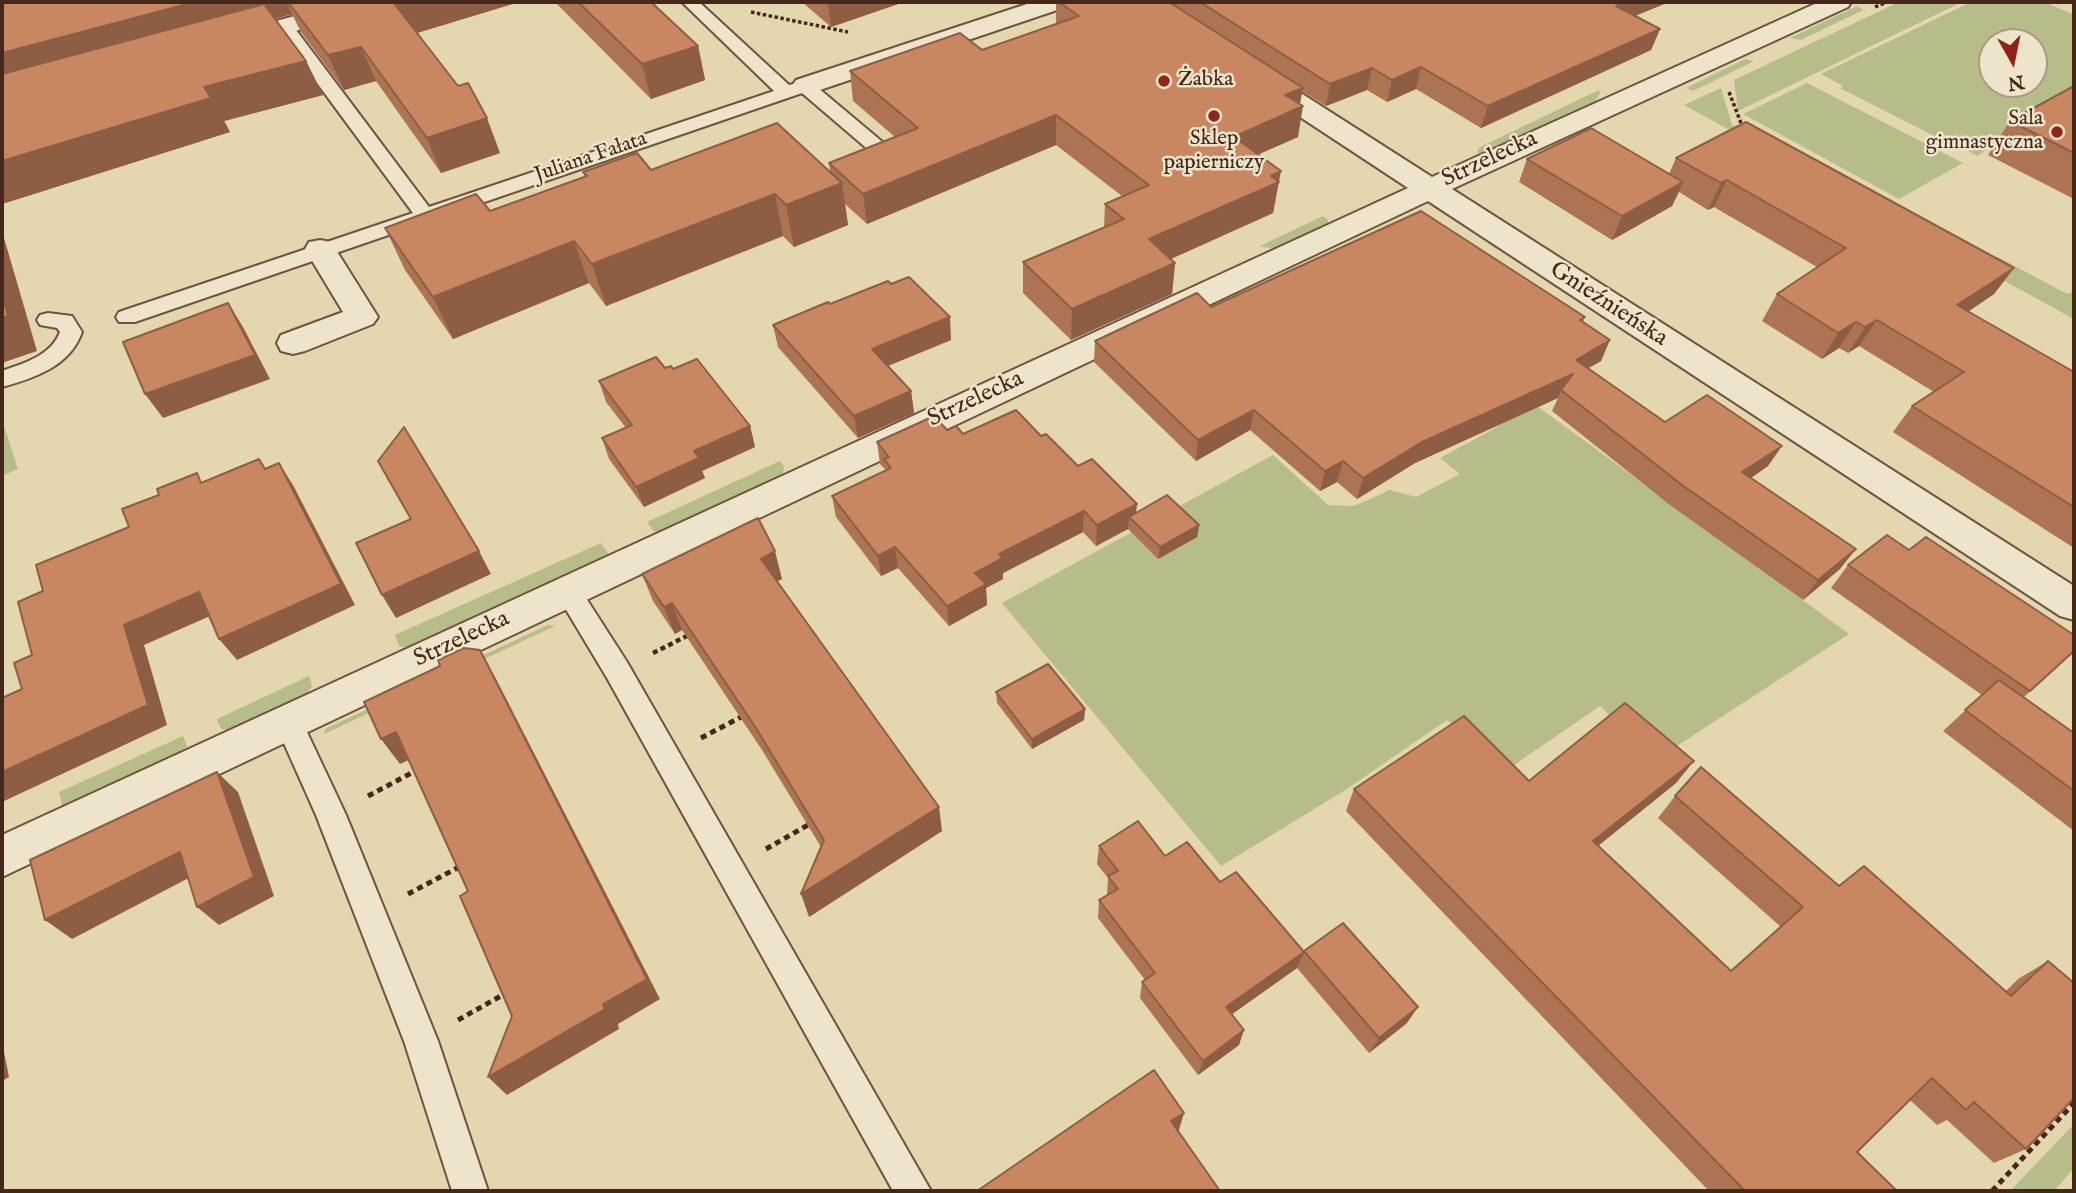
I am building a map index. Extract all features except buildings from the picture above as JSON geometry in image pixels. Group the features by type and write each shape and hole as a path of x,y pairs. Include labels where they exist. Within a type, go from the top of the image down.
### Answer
{"street":[{"path":"204,49 373,2"},
{"name":"Juliana Fałata","path":"796,89 1057,2"},
{"name":"Strzelecka","path":"2,857 1429,189 1839,2"},
{"name":"Gnieźnieńska","path":"1235,62 2074,605"},
{"path":"293,343 362,317 320,249"}],"lane":[{"path":"690,2 796,89 885,154"},
{"path":"284,26 424,214"},
{"name":"Juliana Fałata","path":"127,317 320,249 796,89"},
{"path":"2,379 39,365 63,349 71,332 64,321 48,320"},
{"path":"568,591 617,670 914,1191"},
{"path":"288,721 331,815 421,1041 470,1191"}],"path":[{"path":"713,23 755,11 852,33"},
{"path":"1726,85 1741,123"},
{"path":"331,815 420,768"},
{"path":"730,869 808,825"},
{"path":"369,914 463,865"},
{"path":"421,1041 512,990"},
{"path":"1992,1191 2074,1103"}],"green space":[{"path":"1899,2 1962,2 1738,111 1734,80"},
{"path":"1971,2 2045,2 2074,15 2074,95 1977,156 1942,136 1938,138 1840,88 1843,86 1821,74"},
{"path":"1857,6 1863,10 1801,40 1790,38"},
{"path":"1745,59 1754,61 1693,91 1686,88"},
{"path":"1807,83 1963,163 1899,199 1743,114"},
{"path":"1721,88 1732,125 1959,249 1998,257 2067,294 2074,291 2074,319 1684,105"},
{"path":"1599,90 1600,94 1595,101 1480,154 1477,152 1480,147"},
{"path":"1323,216 1328,220 1328,225 1274,249 1260,246"},
{"path":"1447,384 1522,395 1849,634 1657,759 1600,706 1504,772 1447,720 1347,789 1221,866 1002,603 1273,455 1328,505 1354,506 1390,490 1416,497 1460,474 1440,458 1499,426"},
{"path":"2,420 18,469 2,476"},
{"path":"780,461 784,467 783,475 662,533 653,531 647,522"},
{"path":"601,543 608,553 605,559 409,648 399,646 395,635"},
{"path":"548,625 555,626 324,734 325,729"},
{"path":"309,676 312,686 304,697 232,731 221,729 217,719"},
{"path":"183,736 187,746 177,756 63,809 59,792"},
{"path":"2074,1124 2074,1168 2054,1191 2010,1191"}],"place":[{"name":"Żabka","path":"1164,81"},
{"name":"Sklep papierniczy","path":"1214,116"},
{"name":"Sala gimnastyczna","path":"2057,132"}]}
